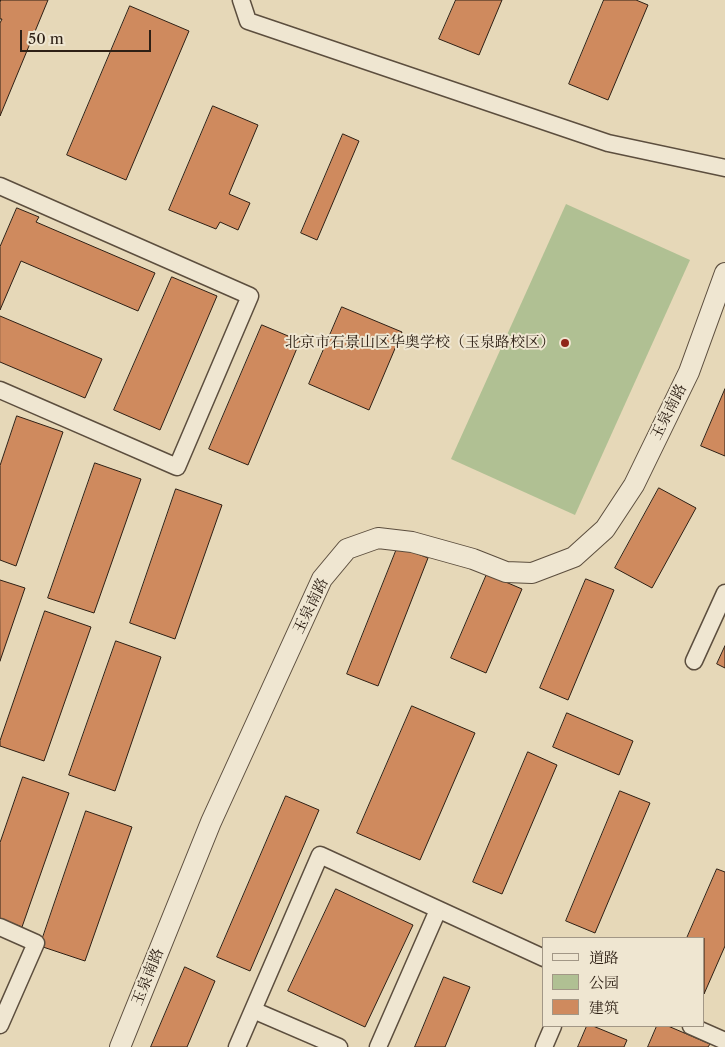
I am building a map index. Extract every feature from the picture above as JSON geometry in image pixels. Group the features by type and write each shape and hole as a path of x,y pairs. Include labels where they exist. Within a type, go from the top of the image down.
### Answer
{"street":[{"path":"241,0 248,21 608,143 725,168"},
{"path":"0,186 250,296 177,467 0,390"},
{"name":"玉泉南路","path":"120,1047 212,822 322,579 347,548 378,538 412,542 473,559 506,572 532,573 574,557 605,529 634,485 688,372 725,273"},
{"path":"694,661 725,593"},
{"path":"237,1047 320,856 542,957"},
{"path":"378,1047 438,910"},
{"path":"0,928 36,943 0,1025"},
{"path":"253,1010 339,1047"},
{"path":"544,1047 553,1027"},
{"path":"693,1027 725,1041"}],"green space":[{"path":"566,204 690,260 575,515 451,459"}],"building":[{"path":"1,0 48,0 0,116 0,23 2,19 0,19"},
{"path":"456,0 502,0 479,55 439,39"},
{"path":"604,0 636,0 648,5 608,100 569,84"},
{"path":"130,6 189,31 126,180 67,155"},
{"path":"213,106 258,125 229,194 250,203 238,230 220,222 216,229 169,210"},
{"path":"343,134 359,141 317,240 301,233"},
{"path":"17,208 39,217 36,222 155,273 138,311 21,261 0,310 0,247"},
{"path":"172,277 217,296 160,430 114,410"},
{"path":"342,307 402,332 369,410 309,384"},
{"path":"0,316 102,359 85,398 0,362"},
{"path":"262,325 300,341 248,465 209,449"},
{"path":"725,389 725,456 701,446"},
{"path":"17,416 63,432 16,566 0,560 0,466"},
{"path":"95,463 141,479 94,613 48,598"},
{"path":"659,488 696,508 652,588 615,568"},
{"path":"176,489 222,505 175,639 130,623"},
{"path":"398,546 428,558 378,686 347,674"},
{"path":"487,574 522,589 486,673 451,658"},
{"path":"586,579 614,590 568,700 540,688"},
{"path":"0,580 25,588 0,661"},
{"path":"45,611 91,627 44,761 0,746 0,741"},
{"path":"116,641 161,657 115,791 69,775"},
{"path":"725,646 725,668 717,664"},
{"path":"412,706 475,733 420,860 357,833"},
{"path":"567,713 633,741 619,775 553,747"},
{"path":"528,752 557,765 502,894 473,882"},
{"path":"23,777 69,793 22,927 0,919 0,843"},
{"path":"620,791 650,803 595,933 566,921"},
{"path":"286,796 319,810 250,971 217,957"},
{"path":"86,811 132,827 85,961 40,946"},
{"path":"717,869 725,872 725,946 705,992 705,937 687,937"},
{"path":"336,889 413,925 365,1027 288,991"},
{"path":"185,967 215,981 187,1047 151,1047"},
{"path":"444,977 470,987 445,1047 415,1047"},
{"path":"587,1027 595,1027 627,1040 624,1047 578,1047"},
{"path":"657,1027 670,1027 710,1044 708,1047 648,1047"}],"place":[{"name":"北京市石景山区华奥学校（玉泉路校区）","path":"565,343"}]}
